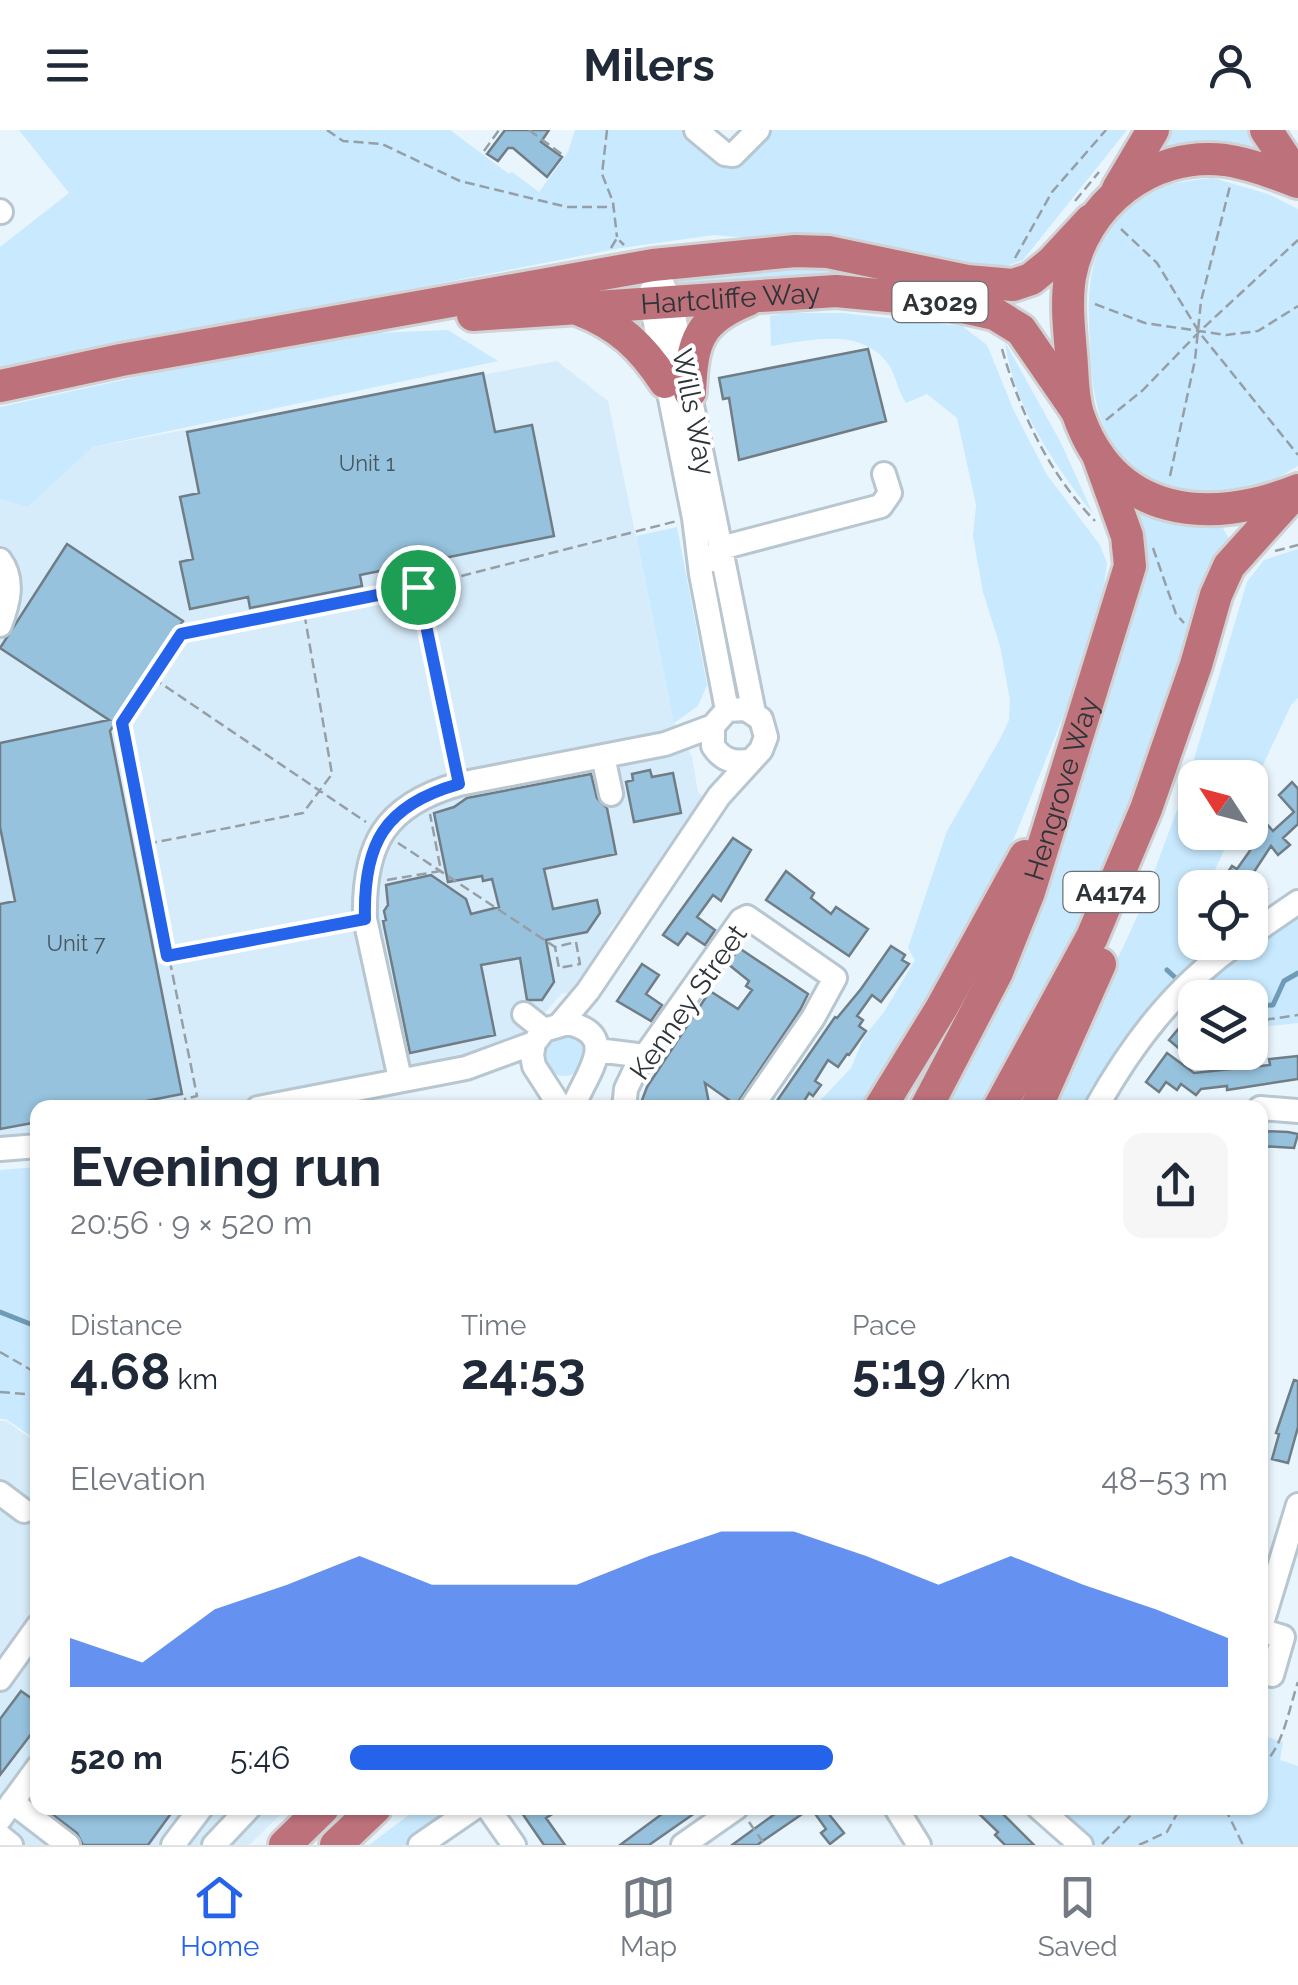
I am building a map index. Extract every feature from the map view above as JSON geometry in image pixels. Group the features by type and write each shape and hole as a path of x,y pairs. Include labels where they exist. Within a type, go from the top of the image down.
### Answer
{"highway":[{"name":"A4174","path":"1153,130 1108,213 1080,242 1070,280 1068,313 1098,455 1111,471 1141,494 1188,510 1240,508 1298,490"},
{"path":"1266,130 1298,180"},
{"path":"1108,213 1154,170 1193,160 1223,160 1298,180"},
{"name":"Hartcliffe Way","path":"0,386 122,360 653,265 795,251 828,252 967,281 1013,285 1031,279 1108,213"},
{"name":"Hartcliffe Way","path":"334,324 836,291 955,304 995,314 1021,330 1090,416"},
{"path":"576,308 601,318 634,340 677,387 696,340 707,324 730,306 756,296"},
{"name":"Hengrove Way","path":"930,1100 997,972 1042,857 1130,566 1127,536 1098,455"},
{"name":"A4174","path":"1003,1100 1092,937 1146,809 1229,566 1298,490"},
{"path":"1040,1100 1100,962 1146,839 1184,728 1196,665"},
{"path":"885,1100 1060,798"},
{"path":"285,1845 316,1815"},
{"path":"336,1845 368,1815"}],"street":[{"path":"696,130 725,154 732,155 758,130"},
{"name":"Wills Way","path":"653,265 677,387 720,718"},
{"name":"Wills Way","path":"677,387 721,548 754,713"},
{"path":"701,574 721,548 882,506 890,493 884,474"},
{"path":"0,560 5,566 10,598 0,626"},
{"path":"400,1079 365,919 364,896 368,861 412,802 459,784 665,744 746,709 765,728 765,742 730,758 665,744"},
{"path":"720,718 712,740 730,758"},
{"path":"603,756 612,794"},
{"path":"556,1100 534,1066 719,796 730,758"},
{"path":"1268,923 1298,902"},
{"name":"Kenney Street","path":"625,1100 626,1089 640,1063 741,920 749,917 835,978 813,1018 757,1100"},
{"path":"1101,1100 1148,1026 1189,982 1216,960"},
{"path":"524,1014 555,1031 589,1033 592,1065 577,1100"},
{"path":"466,1068 555,1031"},
{"path":"297,1100 466,1068 511,1070 567,1088 592,1065 640,1063"},
{"path":"1268,1108 1298,1110"},
{"path":"0,1149 30,1147"},
{"path":"0,1493 24,1511"},
{"path":"1268,1604 1298,1506"},
{"path":"1268,1632 1283,1637 1272,1675"},
{"path":"0,1679 30,1637"},
{"path":"30,1778 6,1810 68,1845"},
{"path":"173,1845 197,1815"},
{"path":"214,1845 242,1815"},
{"path":"420,1845 464,1815"},
{"path":"493,1815 514,1845"},
{"path":"683,1845 736,1815"},
{"path":"900,1815 919,1845"},
{"path":"1046,1815 1081,1845"},
{"path":"0,1836 11,1845"}],"path":[{"path":"327,130 343,141 382,144 460,181 567,207 614,206"},
{"path":"484,151 499,130"},
{"path":"528,130 563,155"},
{"path":"607,130 602,174 614,206 617,238"},
{"path":"1009,270 1052,192 1106,130"},
{"path":"1166,487 1199,332 1201,301 1232,179"},
{"path":"1108,213 1158,264 1199,332 1298,455"},
{"path":"1090,416 1143,390 1298,240"},
{"path":"1088,302 1145,323 1199,332 1250,334 1298,306"},
{"path":"1000,341 1017,396 1043,453 1065,487 1094,520 1103,524"},
{"path":"185,1100 198,1096 122,723 181,634 418,587 678,521"},
{"path":"1264,554 1298,544"},
{"path":"1152,546 1176,614 1194,630"},
{"path":"418,587 459,784"},
{"path":"146,844 303,813 332,774 302,610"},
{"path":"152,677 387,838 554,946 576,942 580,964 558,968 554,946"},
{"path":"422,810 429,807 441,871"},
{"path":"376,882 441,871"},
{"path":"167,956 365,919"},
{"path":"1268,1019 1298,1015"},
{"path":"0,1352 30,1369"},
{"path":"0,1392 30,1394"},
{"path":"1268,1760 1298,1682"},
{"path":"743,1815 765,1845"},
{"path":"1102,1845 1131,1815"},
{"path":"1139,1845 1167,1832 1176,1815"},
{"path":"1228,1815 1243,1845"}],"shaded area":[{"path":"19,130 450,130 539,192 568,152 575,130 683,130 730,169 764,130 1127,130 1023,260 1004,267 895,250 714,235 621,248 0,369 0,247 69,193"},
{"path":"1163,130 1253,130 1267,152 1212,142 1156,150"},
{"path":"1213,178 1268,194 1298,209 1298,466 1258,488 1224,496 1186,493 1168,487 1150,479 1121,455 1097,405 1089,320 1095,260 1113,225 1153,190"},
{"path":"803,260 847,272 844,279 678,291 672,285 681,273"},
{"path":"842,313 962,326 987,345 1014,411 1047,475 1100,545 1107,563 1104,586 1067,707 984,913 874,1100 821,1100 851,1068 864,1037 915,960 908,948 947,831 1000,739 1009,720 1010,700 1000,646 983,592 973,536 976,505 957,418 927,394 906,403 888,364 860,343 831,339 771,346 770,316"},
{"path":"448,330 498,361 93,447 28,507 0,499 0,407 328,335"},
{"path":"1005,342 1061,443 1093,514 1064,476 1026,411"},
{"path":"557,361 608,401 674,722 692,757 698,792 706,799 663,863 610,930 591,972 575,994 562,993 520,1042 473,1060 281,1100 30,1100 30,1154 0,1160 0,499 28,507 93,447"},
{"path":"1132,508 1165,522 1223,528 1230,541 1111,871 992,1100 937,1100 1002,970"},
{"path":"677,527 707,685 698,706 674,723 636,536"},
{"path":"1298,549 1298,698 1265,760 1194,760 1247,582 1264,560"},
{"path":"1178,808 1178,850 1224,850 1215,870 1178,870 1178,960 1196,960 1176,978 1093,1100 1052,1100 1138,915"},
{"path":"1298,914 1298,1023 1268,1026 1268,980 1208,980 1231,960 1268,960 1268,934"},
{"path":"564,1032 580,1038 586,1054 580,1070 564,1076 548,1070 542,1054 548,1038"},
{"path":"30,1168 30,1435 0,1419 0,1170"},
{"path":"0,1421 6,1421 30,1438 30,1815 280,1815 249,1845 0,1845"},
{"path":"1268,1737 1283,1742 1280,1760 1298,1766 1298,1845 1095,1845 1059,1815 1268,1815"},
{"path":"409,1815 452,1815 408,1845 369,1845"}],"building":[{"path":"505,130 549,130 541,142 562,157 547,177 513,148 508,148 498,161 487,154"},
{"path":"868,349 886,421 739,460 729,398 723,399 719,378"},
{"path":"483,373 495,432 532,425 554,536 360,575 362,586 250,608 248,597 190,609 180,562 193,559 180,497 199,493 187,432"},
{"path":"67,544 183,621 110,731 182,1094 151,1100 30,1100 30,1123 0,1129 0,904 15,901 0,827 0,743 109,720 0,648"},
{"path":"650,770 652,777 673,773 681,813 634,822 626,782 633,780 632,774"},
{"path":"591,774 597,798 607,808 616,854 544,869 553,909 597,900 600,913 587,932 546,940 554,982 542,1000 527,1000 520,958 481,965 495,1035 410,1053 383,921 388,905 386,885 431,875 466,899 471,914 499,907 492,879 483,881 482,876 448,882 434,813 467,798"},
{"path":"1292,782 1298,789 1298,824 1283,838 1290,845 1278,855 1271,846 1255,870 1229,870 1232,866 1237,869 1250,850 1268,850 1268,825 1273,831 1294,812 1279,795"},
{"path":"733,838 751,850 721,901 713,895 697,917 715,930 705,945 687,933 678,945 663,935"},
{"path":"786,871 814,893 811,898 831,914 836,907 868,929 849,956 766,900"},
{"path":"891,946 905,955 902,960 909,964 881,1002 872,995 857,1016 863,1020 859,1026 866,1031 838,1067 828,1060 815,1081 821,1085 813,1096 809,1093 805,1100 778,1100 835,1017 861,989"},
{"path":"739,948 808,994 739,1100 729,1100 705,1083 708,1100 642,1100 710,991 738,1009 752,990 746,986 749,981 728,964"},
{"path":"642,964 659,975 646,994 662,1005 651,1021 617,1001"},
{"path":"1178,1029 1178,1048 1169,1040"},
{"path":"1167,1053 1178,1061 1178,1070 1194,1073 1268,1070 1269,1059 1298,1056 1298,1079 1227,1090 1227,1086 1201,1089 1196,1095 1181,1084 1177,1090 1166,1082 1159,1092 1146,1082"},
{"path":"1268,1131 1298,1134 1294,1148 1268,1146"},
{"path":"1294,1380 1298,1381 1298,1427 1288,1463 1272,1459 1279,1434 1276,1433"},
{"path":"21,1691 30,1697 30,1736 0,1775 0,1719"},
{"path":"53,1815 170,1815 148,1845 83,1845 77,1833"},
{"path":"523,1815 551,1815 546,1818 565,1845 544,1845"},
{"path":"661,1815 692,1815 649,1845 620,1845"},
{"path":"773,1815 801,1815 757,1845 732,1845"},
{"path":"816,1815 830,1815 844,1833 830,1844 821,1833 826,1829"},
{"path":"980,1815 1004,1815 1034,1845 1005,1845 995,1835 998,1832"}],"waterway":[{"path":"1167,970 1178,980"},
{"path":"1268,1005 1273,1005 1284,981 1298,973"},
{"path":"0,1312 30,1324"}],"route":[{"path":"418,587 459,784 437,790 402,808 382,832 368,861 365,919 167,956 122,723 181,634 418,587"}]}
